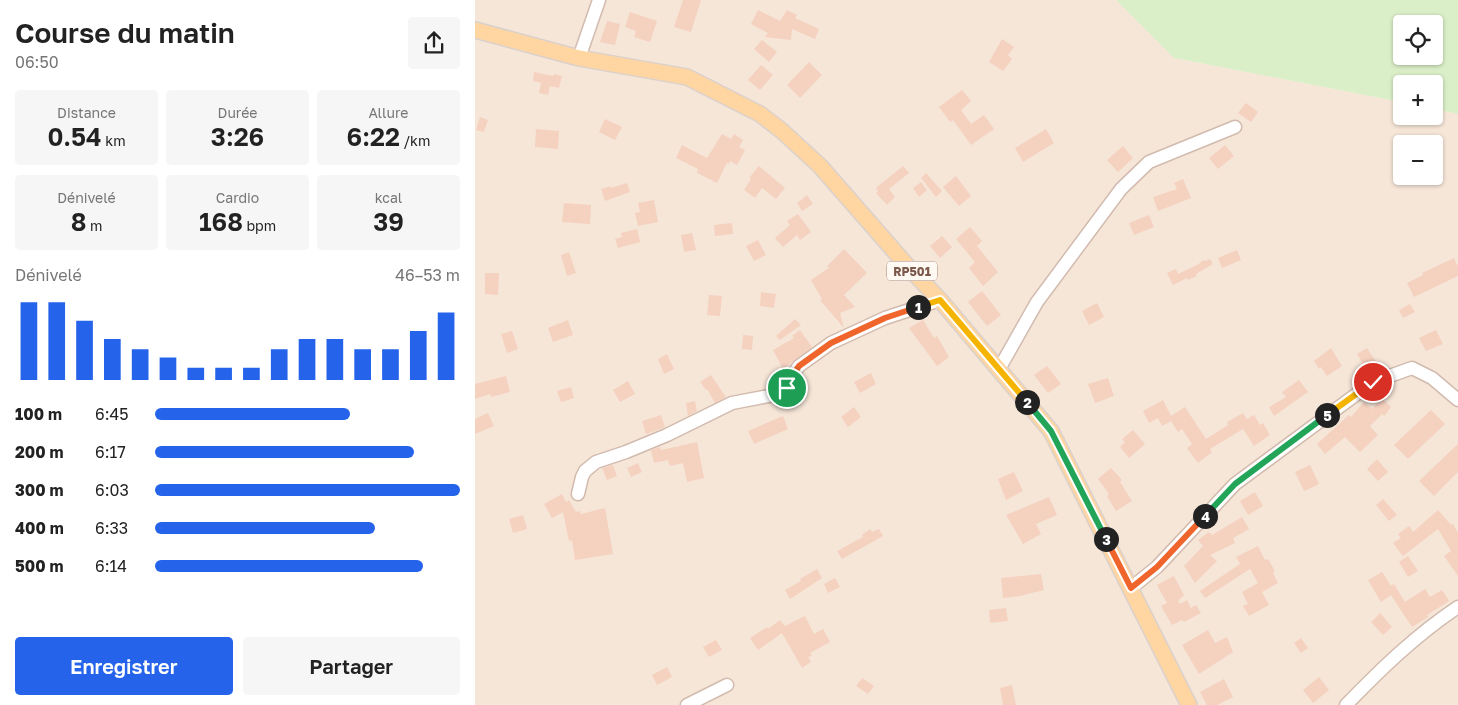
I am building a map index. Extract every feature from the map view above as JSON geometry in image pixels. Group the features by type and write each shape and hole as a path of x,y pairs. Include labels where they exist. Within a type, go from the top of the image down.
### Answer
{"main road":[{"name":"RP501","path":"475,30 579,58 687,77 760,114 783,131 820,166 910,269 940,300 1051,431 1189,705"}],"street":[{"path":"579,58 599,0"},
{"path":"999,369 1037,302 1121,189 1149,162 1235,127"},
{"path":"578,494 585,471 596,462 667,435 732,403 779,394 787,388 799,366 831,343 885,318 940,300"},
{"path":"1131,588 1157,567 1235,484 1373,382 1412,368 1432,378 1458,400"},
{"path":"1346,705 1386,664 1439,620 1458,607"},
{"path":"687,705 727,685"}],"shaded area":[{"path":"475,0 1116,0 1174,58 1393,100 1393,125 1443,125 1443,111 1458,114 1458,705 475,705"}],"green space":[{"path":"1116,0 1458,0 1458,114 1443,111 1443,75 1393,75 1393,100 1174,58"}],"building":[{"path":"683,0 701,0 691,32 674,27"},
{"path":"758,10 780,21 787,10 797,15 795,18 819,29 815,39 792,29 791,40 765,37 768,33 751,24"},
{"path":"630,12 657,21 650,42 634,37 636,31 625,27"},
{"path":"607,21 620,24 615,45 600,42"},
{"path":"1002,39 1014,47 1008,55 1012,59 1003,71 989,62"},
{"path":"762,40 777,52 769,62 754,49"},
{"path":"809,62 822,75 800,98 787,85"},
{"path":"761,65 773,75 760,90 748,80"},
{"path":"534,72 562,76 559,88 550,86 548,95 539,93 541,83 533,81"},
{"path":"962,90 971,101 961,110 971,124 984,115 994,129 971,145 953,120 950,122 939,107"},
{"path":"1246,103 1258,112 1251,122 1238,113"},
{"path":"480,117 488,120 484,132 476,130"},
{"path":"605,119 622,127 615,140 599,132"},
{"path":"536,129 559,131 558,149 535,147"},
{"path":"1046,129 1054,143 1023,162 1015,148"},
{"path":"722,134 731,139 734,134 743,140 739,147 745,150 737,165 730,161 729,164 727,163 717,183 697,173 698,169 676,158 682,145 707,158"},
{"path":"1225,145 1234,156 1218,169 1209,158"},
{"path":"1123,146 1133,158 1118,172 1107,160"},
{"path":"759,166 785,188 776,199 762,188 755,198 744,190 751,179 749,178"},
{"path":"903,166 909,173 889,189 895,197 887,205 876,193 878,191 876,188"},
{"path":"926,173 942,191 936,197 921,178"},
{"path":"956,176 971,196 959,206 943,187"},
{"path":"1183,179 1191,198 1158,211 1153,197 1177,189 1174,183"},
{"path":"921,182 927,190 919,197 913,188"},
{"path":"627,183 630,192 605,201 601,189"},
{"path":"807,195 813,204 802,211 797,203"},
{"path":"654,200 658,222 638,226 635,213 640,212 638,203"},
{"path":"564,203 591,205 590,224 562,222"},
{"path":"798,214 811,232 800,240 797,235 783,247 775,238 790,225 787,221"},
{"path":"1149,215 1154,227 1134,235 1129,223"},
{"path":"732,223 733,234 715,236 714,225"},
{"path":"970,227 982,241 977,246 998,272 983,286 969,268 975,262 956,239"},
{"path":"637,229 640,242 618,248 615,239 622,237 621,233"},
{"path":"692,233 696,250 684,252 681,235"},
{"path":"942,236 952,247 940,258 930,246"},
{"path":"758,240 766,255 754,261 746,246"},
{"path":"844,249 867,273 844,295 855,307 840,313 844,328 820,300 822,299 811,280 829,268 827,266"},
{"path":"1237,250 1241,260 1222,268 1218,258"},
{"path":"569,252 576,273 567,276 561,255"},
{"path":"1454,258 1458,267 1458,276 1414,297 1407,283 1423,275 1422,273"},
{"path":"1210,259 1213,264 1196,274 1197,276 1188,280 1187,278 1173,285 1167,273 1176,269 1178,274 1204,260"},
{"path":"485,273 499,273 498,295 485,294"},
{"path":"982,291 1001,315 987,326 968,302"},
{"path":"761,292 776,294 774,308 760,306"},
{"path":"709,295 722,296 720,316 707,315"},
{"path":"1097,303 1104,317 1089,325 1082,311"},
{"path":"1410,304 1415,312 1403,318 1399,310"},
{"path":"795,319 801,325 780,340 776,336"},
{"path":"568,320 573,335 553,342 548,328"},
{"path":"923,320 934,338 937,336 949,357 937,366 909,328"},
{"path":"800,330 812,347 783,369 773,350 794,338 792,336"},
{"path":"1436,330 1443,344 1426,351 1419,338"},
{"path":"512,331 518,349 507,353 501,334"},
{"path":"743,335 753,336 752,350 742,349"},
{"path":"1331,348 1342,366 1327,376 1314,361"},
{"path":"1367,348 1377,363 1366,369 1357,354"},
{"path":"667,354 674,369 664,374 658,359"},
{"path":"1047,366 1061,384 1048,393 1034,375"},
{"path":"871,373 876,384 860,393 854,382"},
{"path":"711,375 726,397 715,403 707,389 700,382"},
{"path":"506,376 510,392 491,397 490,394 475,399 475,384"},
{"path":"1108,378 1114,396 1095,403 1088,384"},
{"path":"1299,380 1308,392 1274,416 1269,407 1286,397 1282,392"},
{"path":"628,381 635,394 620,402 613,390"},
{"path":"571,387 574,398 561,402 557,391"},
{"path":"1381,398 1391,407 1384,416 1382,414 1370,426 1378,435 1360,452 1345,437 1325,454 1317,444 1349,415 1351,417 1364,402 1372,409"},
{"path":"1163,400 1171,416 1185,407 1206,439 1228,425 1227,422 1243,413 1247,419 1254,415 1260,425 1263,423 1270,435 1254,446 1243,429 1210,449 1212,452 1198,463 1187,448 1192,444 1182,429 1178,432 1171,421 1162,426 1158,418 1149,423 1143,411"},
{"path":"695,401 697,411 688,416 686,403"},
{"path":"854,407 861,417 848,427 841,417"},
{"path":"1431,410 1445,424 1408,459 1394,445"},
{"path":"488,413 494,426 475,434 475,419"},
{"path":"661,415 665,427 646,434 642,421"},
{"path":"783,416 788,429 754,444 748,431"},
{"path":"1133,430 1145,444 1129,458 1120,447 1125,442 1122,439"},
{"path":"697,442 704,478 687,482 683,463 670,466 668,460 654,463 651,450 660,447 661,450"},
{"path":"1458,444 1458,472 1434,496 1419,481"},
{"path":"1377,459 1388,472 1378,481 1367,469"},
{"path":"638,463 642,472 631,477 627,468"},
{"path":"613,465 617,476 607,480 602,468"},
{"path":"1310,465 1319,484 1304,491 1295,472"},
{"path":"1111,468 1122,480 1120,482 1132,501 1116,511 1107,496 1109,494 1098,479"},
{"path":"1014,472 1023,491 1006,500 998,479"},
{"path":"1255,492 1263,506 1248,515 1240,501"},
{"path":"562,494 566,502 569,500 576,512 580,511 581,514 605,508 613,554 575,560 572,540 569,541 563,512 552,518 544,504"},
{"path":"1049,497 1057,515 1036,524 1041,534 1023,544 1006,515"},
{"path":"1383,499 1397,515 1389,521 1376,505"},
{"path":"1438,510 1451,525 1453,524 1458,533 1458,576 1444,556 1451,551 1438,529 1403,556 1393,543 1401,538 1398,534 1409,526 1413,532"},
{"path":"523,515 527,529 513,533 509,519"},
{"path":"1242,517 1249,529 1233,538 1235,543 1210,555 1217,561 1195,583 1184,566 1203,546 1198,540 1209,532 1212,535"},
{"path":"870,529 872,532 879,529 883,536 842,559 837,551 863,537 862,535"},
{"path":"1258,546 1265,560 1268,559 1275,571 1273,573 1278,583 1262,592 1269,605 1249,616 1243,606 1248,604 1242,592 1258,583 1250,569 1205,598 1200,591 1240,564 1236,557"},
{"path":"1408,556 1418,571 1408,577 1399,562"},
{"path":"817,569 822,578 790,599 785,590"},
{"path":"1382,572 1391,586 1394,584 1405,602 1425,589 1430,597 1442,590 1449,601 1412,627 1391,595 1381,602 1368,580"},
{"path":"1041,574 1044,590 1003,598 1001,578"},
{"path":"1174,576 1184,595 1178,601 1180,604 1187,600 1191,608 1196,605 1201,613 1184,622 1182,620 1172,625 1161,606 1167,603 1157,585"},
{"path":"835,578 840,587 828,593 824,584"},
{"path":"1006,608 1008,621 990,623 989,610"},
{"path":"1380,613 1392,627 1383,635 1371,622"},
{"path":"805,616 814,634 823,629 830,642 810,653 812,656 808,657 811,662 802,668 782,633 758,650 750,638 767,627 768,629 780,620 785,626"},
{"path":"1208,630 1215,643 1227,637 1233,652 1199,674 1182,645"},
{"path":"1301,638 1308,648 1301,653 1294,643"},
{"path":"716,640 722,650 709,657 703,647"},
{"path":"667,667 672,677 657,685 652,675"},
{"path":"1319,677 1329,690 1313,703 1303,690"},
{"path":"862,678 874,686 868,694 856,686"},
{"path":"1224,679 1233,697 1217,705 1207,705 1200,692"},
{"path":"1012,685 1016,705 1003,705 1000,688"}],"route":[{"path":"787,388 799,366 831,343 885,318 940,300 1051,431 1131,588 1157,567 1235,484 1373,382"}]}
